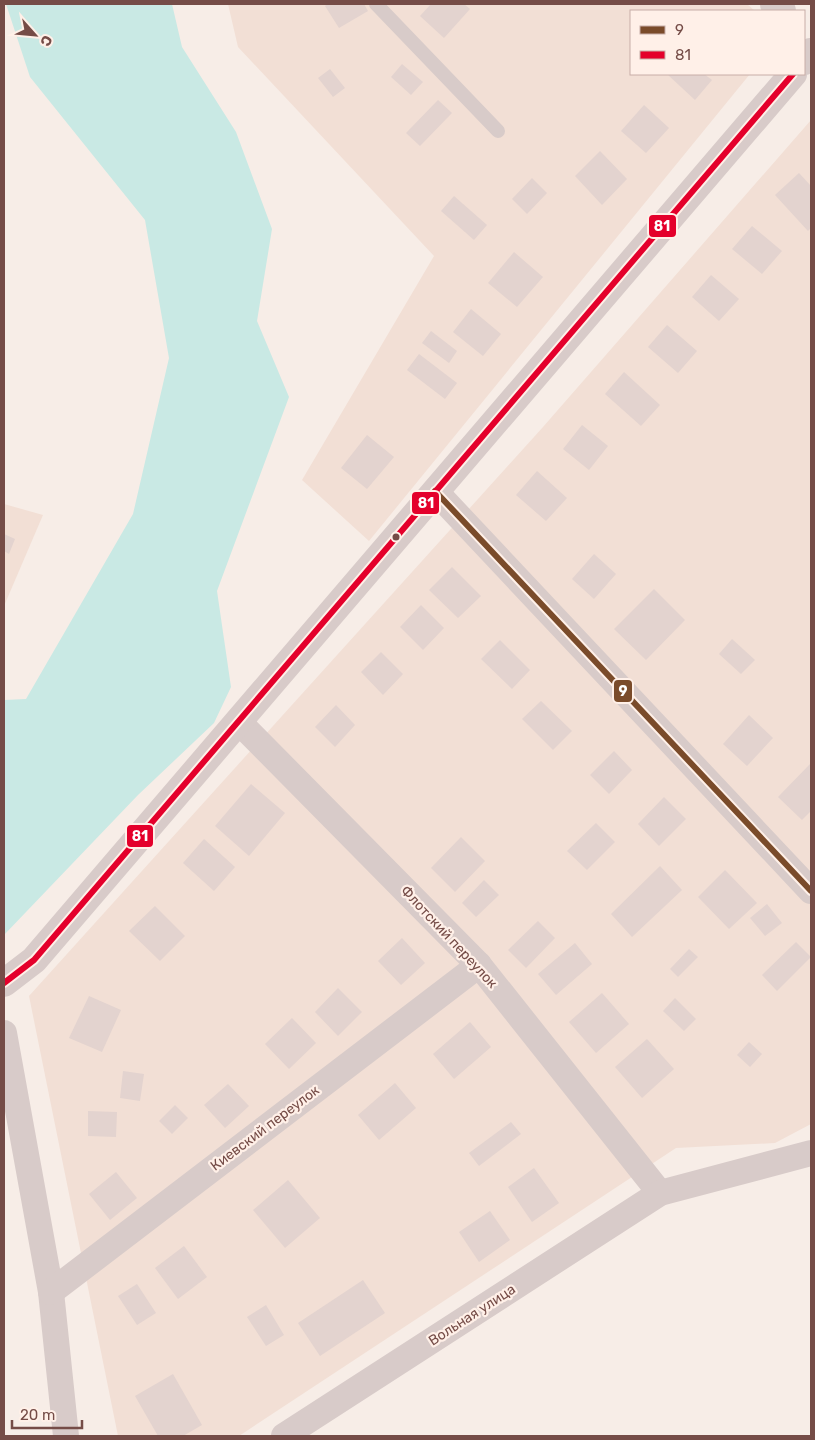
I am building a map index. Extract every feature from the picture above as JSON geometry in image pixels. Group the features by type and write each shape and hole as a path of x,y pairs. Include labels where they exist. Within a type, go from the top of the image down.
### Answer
{"street":[{"path":"4,983 34,960 792,75"},
{"path":"435,491 811,891"},
{"name":"Флотский переулок","path":"238,720 479,965 660,1193"},
{"name":"Киевский переулок","path":"51,1292 479,965"},
{"path":"4,1033 51,1292 66,1436"},
{"name":"Вольная улица","path":"284,1436 660,1193 811,1153"}],"lane":[{"path":"376,4 498,131"}],"shaded area":[{"path":"228,4 747,4 754,10 630,10 630,75 749,75 369,541 302,480 434,256 238,47"},
{"path":"811,120 811,1124 775,1143 676,1148 239,1436 118,1436 29,996 543,427"},
{"path":"4,504 43,515 4,606"}],"water":[{"path":"6,4 172,4 182,47 236,132 272,229 257,321 289,397 217,591 231,687 214,723 138,795 4,935 4,700 26,699 133,514 169,358 145,220 30,77"}],"building":[{"path":"327,4 364,4 368,11 339,28 325,6"},
{"path":"431,4 464,4 470,9 444,38 420,16"},
{"path":"402,64 423,82 411,95 391,77"},
{"path":"330,69 345,88 333,97 318,78"},
{"path":"668,75 705,75 712,80 695,100"},
{"path":"438,100 452,113 420,146 406,133"},
{"path":"644,105 669,128 646,153 621,131"},
{"path":"600,151 627,179 602,205 575,176"},
{"path":"799,173 811,186 811,228 808,231 775,195"},
{"path":"532,178 547,193 527,214 512,199"},
{"path":"454,196 487,225 474,240 441,211"},
{"path":"752,226 782,251 762,274 732,249"},
{"path":"514,252 543,277 517,307 488,283"},
{"path":"711,275 739,299 719,321 692,297"},
{"path":"471,309 501,334 483,356 453,332"},
{"path":"667,325 697,351 678,373 648,347"},
{"path":"431,331 457,351 449,363 422,343"},
{"path":"419,354 457,383 445,399 407,370"},
{"path":"624,372 660,405 641,426 605,394"},
{"path":"582,425 608,446 589,470 563,449"},
{"path":"367,435 394,457 367,489 341,468"},
{"path":"537,471 567,498 546,521 516,495"},
{"path":"4,534 15,539 9,554 4,551"},
{"path":"594,554 616,574 594,599 572,579"},
{"path":"452,567 481,596 458,618 429,590"},
{"path":"654,589 685,620 646,660 614,629"},
{"path":"421,605 444,628 423,650 400,627"},
{"path":"732,639 755,660 741,674 719,654"},
{"path":"500,640 530,670 512,689 481,659"},
{"path":"381,652 403,674 383,695 361,672"},
{"path":"541,701 572,731 553,750 522,719"},
{"path":"336,705 355,725 335,747 315,727"},
{"path":"749,715 773,738 747,766 723,744"},
{"path":"614,751 632,770 609,794 590,775"},
{"path":"811,763 811,811 802,820 778,797"},
{"path":"251,784 285,813 249,856 215,826"},
{"path":"664,797 686,819 659,846 638,824"},
{"path":"596,823 615,842 587,870 567,851"},
{"path":"461,837 485,861 455,892 431,868"},
{"path":"204,839 235,867 214,891 183,863"},
{"path":"660,866 682,890 632,937 611,914"},
{"path":"725,870 757,903 729,929 698,897"},
{"path":"484,880 499,895 476,917 462,903"},
{"path":"767,904 782,923 765,936 750,918"},
{"path":"155,906 185,936 160,961 129,931"},
{"path":"538,921 555,938 526,968 508,950"},
{"path":"402,938 425,963 401,985 378,961"},
{"path":"796,942 811,957 777,991 762,975"},
{"path":"575,943 592,964 556,995 538,974"},
{"path":"689,949 698,957 678,977 670,969"},
{"path":"338,988 362,1012 338,1036 315,1012"},
{"path":"602,993 629,1024 596,1053 569,1022"},
{"path":"89,996 121,1010 102,1052 69,1038"},
{"path":"675,998 696,1019 684,1031 663,1011"},
{"path":"292,1018 316,1043 289,1069 265,1044"},
{"path":"470,1022 491,1047 454,1079 433,1054"},
{"path":"647,1039 674,1069 642,1098 615,1067"},
{"path":"749,1042 762,1054 750,1067 737,1055"},
{"path":"123,1071 144,1074 140,1101 120,1098"},
{"path":"395,1083 416,1108 379,1140 358,1115"},
{"path":"228,1084 249,1106 225,1128 204,1105"},
{"path":"175,1105 188,1118 172,1134 159,1121"},
{"path":"88,1111 117,1112 116,1137 88,1136"},
{"path":"511,1122 521,1134 479,1166 469,1153"},
{"path":"534,1168 559,1203 532,1222 508,1187"},
{"path":"116,1172 137,1198 110,1220 89,1194"},
{"path":"288,1180 320,1218 285,1248 253,1210"},
{"path":"490,1211 510,1240 479,1262 459,1232"},
{"path":"184,1246 207,1277 178,1299 155,1268"},
{"path":"363,1280 385,1313 320,1356 298,1323"},
{"path":"137,1284 156,1313 137,1325 118,1296"},
{"path":"266,1305 284,1335 266,1346 247,1317"},
{"path":"173,1374 202,1425 183,1436 158,1436 135,1396"}],"transit line":[{"name":"81","path":"4,983 34,960 792,75"},
{"name":"9","path":"435,491 811,891"}]}
